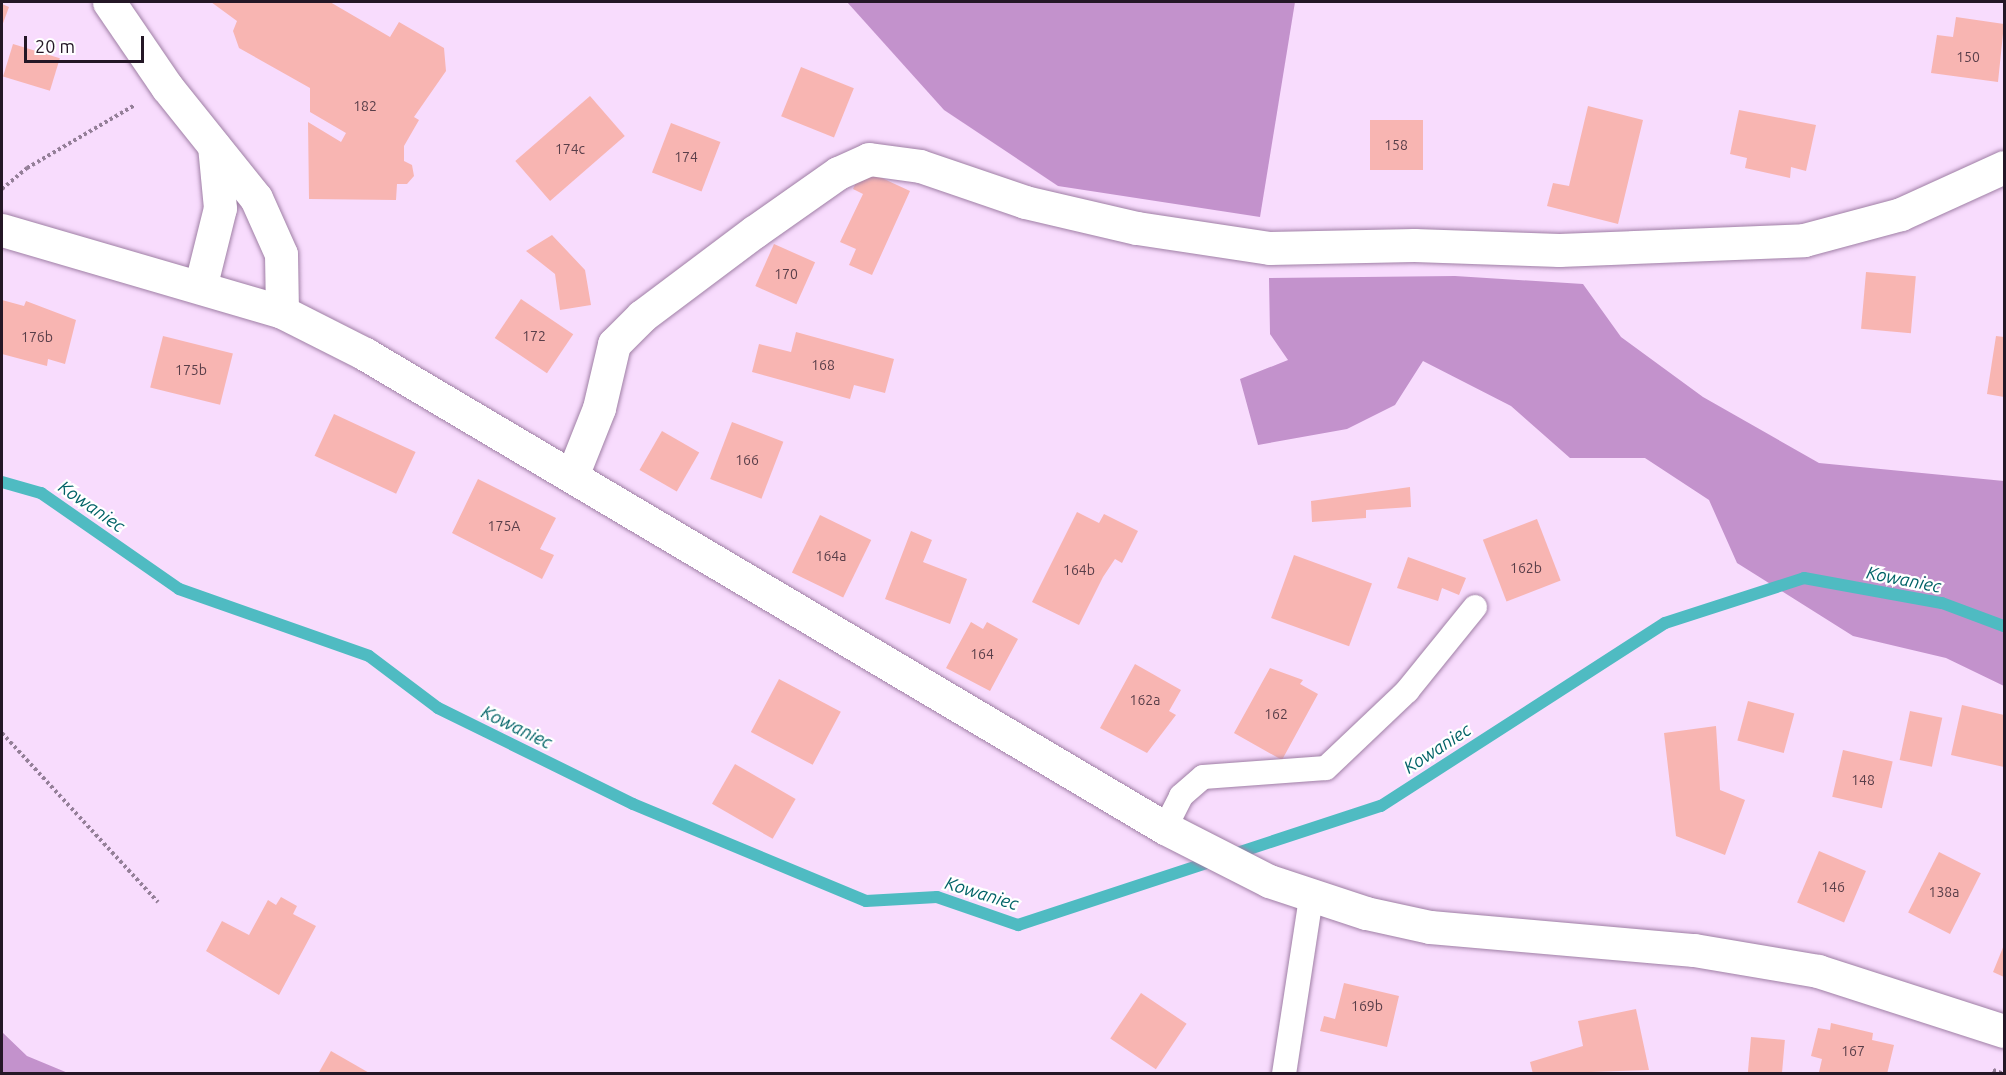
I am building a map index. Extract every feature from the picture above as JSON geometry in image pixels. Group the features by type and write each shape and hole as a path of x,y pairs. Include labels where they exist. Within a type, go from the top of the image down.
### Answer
{"street":[{"path":"109,2 214,146 256,198 281,254 282,312"},
{"path":"201,284 220,208 214,146"},
{"path":"572,476 599,408 614,344 642,316 754,232 838,173 869,159 920,166 1025,202 1137,228 1269,248 1414,245 1560,250 1804,240 1901,214 2004,167"},
{"path":"2,230 201,284 282,312 365,354 1159,824 1269,881 1311,897 1430,927 1694,950 1818,972 2004,1031"}],"lane":[{"path":"1159,824 1181,796 1203,777 1326,768 1407,691 1475,607"},
{"path":"1284,1074 1311,897"}],"path":[{"path":"2,189 27,168 139,103"},
{"path":"2,733 158,902"}],"shaded area":[{"path":"847,2 1295,2 1260,217 1058,186 944,110"},
{"path":"1455,276 1583,284 1621,337 1703,397 1819,463 2004,481 2004,686 1946,658 1853,636 1737,563 1709,500 1645,458 1570,458 1511,406 1423,361 1395,405 1347,429 1258,445 1240,379 1288,360 1270,334 1269,278"},
{"path":"2,1032 27,1056 68,1073 2,1073"}],"building":[{"path":"211,2 330,2 390,37 399,22 444,48 446,71 414,117 419,120 404,146 404,161 412,165 414,176 407,184 397,184 396,200 309,199 308,122 341,142 346,133 310,112 310,88 239,48 233,31 237,21"},
{"path":"2,4 9,7 2,26"},
{"path":"1956,17 2004,24 1998,82 1931,73 1937,35 1953,37"},
{"path":"13,44 60,58 50,91 3,77"},
{"path":"801,67 854,88 834,137 781,116"},
{"path":"590,96 625,136 550,201 515,161"},
{"path":"1588,106 1643,120 1618,224 1547,206 1553,183 1569,186"},
{"path":"1739,110 1816,125 1806,171 1791,167 1790,178 1745,168 1747,158 1730,154"},
{"path":"1370,120 1423,120 1423,170 1370,170"},
{"path":"671,123 720,142 701,191 652,172"},
{"path":"871,173 910,191 872,275 849,265 856,249 840,242 863,194 853,189 859,176"},
{"path":"552,235 585,270 591,305 560,310 555,274 526,251"},
{"path":"774,244 815,262 796,304 755,286"},
{"path":"1866,272 1916,276 1911,333 1861,329"},
{"path":"521,299 573,334 547,373 495,338"},
{"path":"2,300 24,306 26,301 76,320 65,364 48,359 47,366 2,354"},
{"path":"796,332 894,359 885,393 854,385 850,399 752,372 759,344 791,352"},
{"path":"163,336 233,353 220,405 150,387"},
{"path":"1996,336 2004,337 2004,397 1987,394"},
{"path":"334,414 416,452 396,494 315,456"},
{"path":"732,422 783,442 761,499 710,479"},
{"path":"662,431 699,452 677,491 640,470"},
{"path":"478,479 556,518 540,549 554,555 542,579 452,533"},
{"path":"1410,487 1411,507 1366,510 1366,518 1312,522 1311,501"},
{"path":"1077,512 1099,523 1104,514 1138,531 1122,563 1115,559 1103,577 1079,625 1032,602"},
{"path":"820,515 871,540 843,598 792,573"},
{"path":"1537,519 1561,581 1507,601 1483,540"},
{"path":"911,531 932,540 923,562 967,579 950,624 885,599"},
{"path":"1294,555 1372,583 1349,646 1271,618"},
{"path":"1408,557 1466,578 1459,595 1442,588 1438,601 1397,588"},
{"path":"971,622 983,629 987,622 1018,639 990,691 946,668"},
{"path":"1135,664 1181,690 1169,711 1176,715 1147,753 1100,728"},
{"path":"1270,668 1303,680 1300,684 1318,694 1282,760 1234,733"},
{"path":"779,679 841,712 813,765 751,732"},
{"path":"1748,701 1794,713 1784,753 1737,741"},
{"path":"1962,705 2004,715 2004,767 1951,755"},
{"path":"1910,711 1942,718 1932,767 1900,760"},
{"path":"1716,726 1720,790 1745,800 1725,855 1676,836 1664,733"},
{"path":"1843,750 1893,761 1882,808 1832,797"},
{"path":"735,764 796,799 773,839 712,804"},
{"path":"1819,851 1866,871 1844,922 1797,903"},
{"path":"1939,852 1981,873 1950,934 1908,913"},
{"path":"281,897 297,906 293,914 316,926 279,995 206,951 222,921 249,935 268,900 276,905"},
{"path":"2004,945 2004,977 1993,972"},
{"path":"1344,983 1399,996 1387,1047 1320,1031 1324,1016 1335,1019"},
{"path":"1141,993 1187,1024 1156,1069 1110,1039"},
{"path":"1636,1009 1649,1070 1533,1074 1530,1062 1583,1046 1578,1021"},
{"path":"1831,1023 1873,1033 1872,1040 1894,1045 1887,1074 1819,1072 1822,1059 1811,1056 1818,1028 1830,1030"},
{"path":"1751,1037 1785,1040 1782,1074 1748,1074"},
{"path":"331,1051 371,1074 318,1074"}],"waterway":[{"name":"Kowaniec","path":"2,482 41,493 179,589 369,656 438,708 633,804 866,901 937,897 1018,925 1381,806 1665,623 1804,578 1942,603 2004,626"}]}
